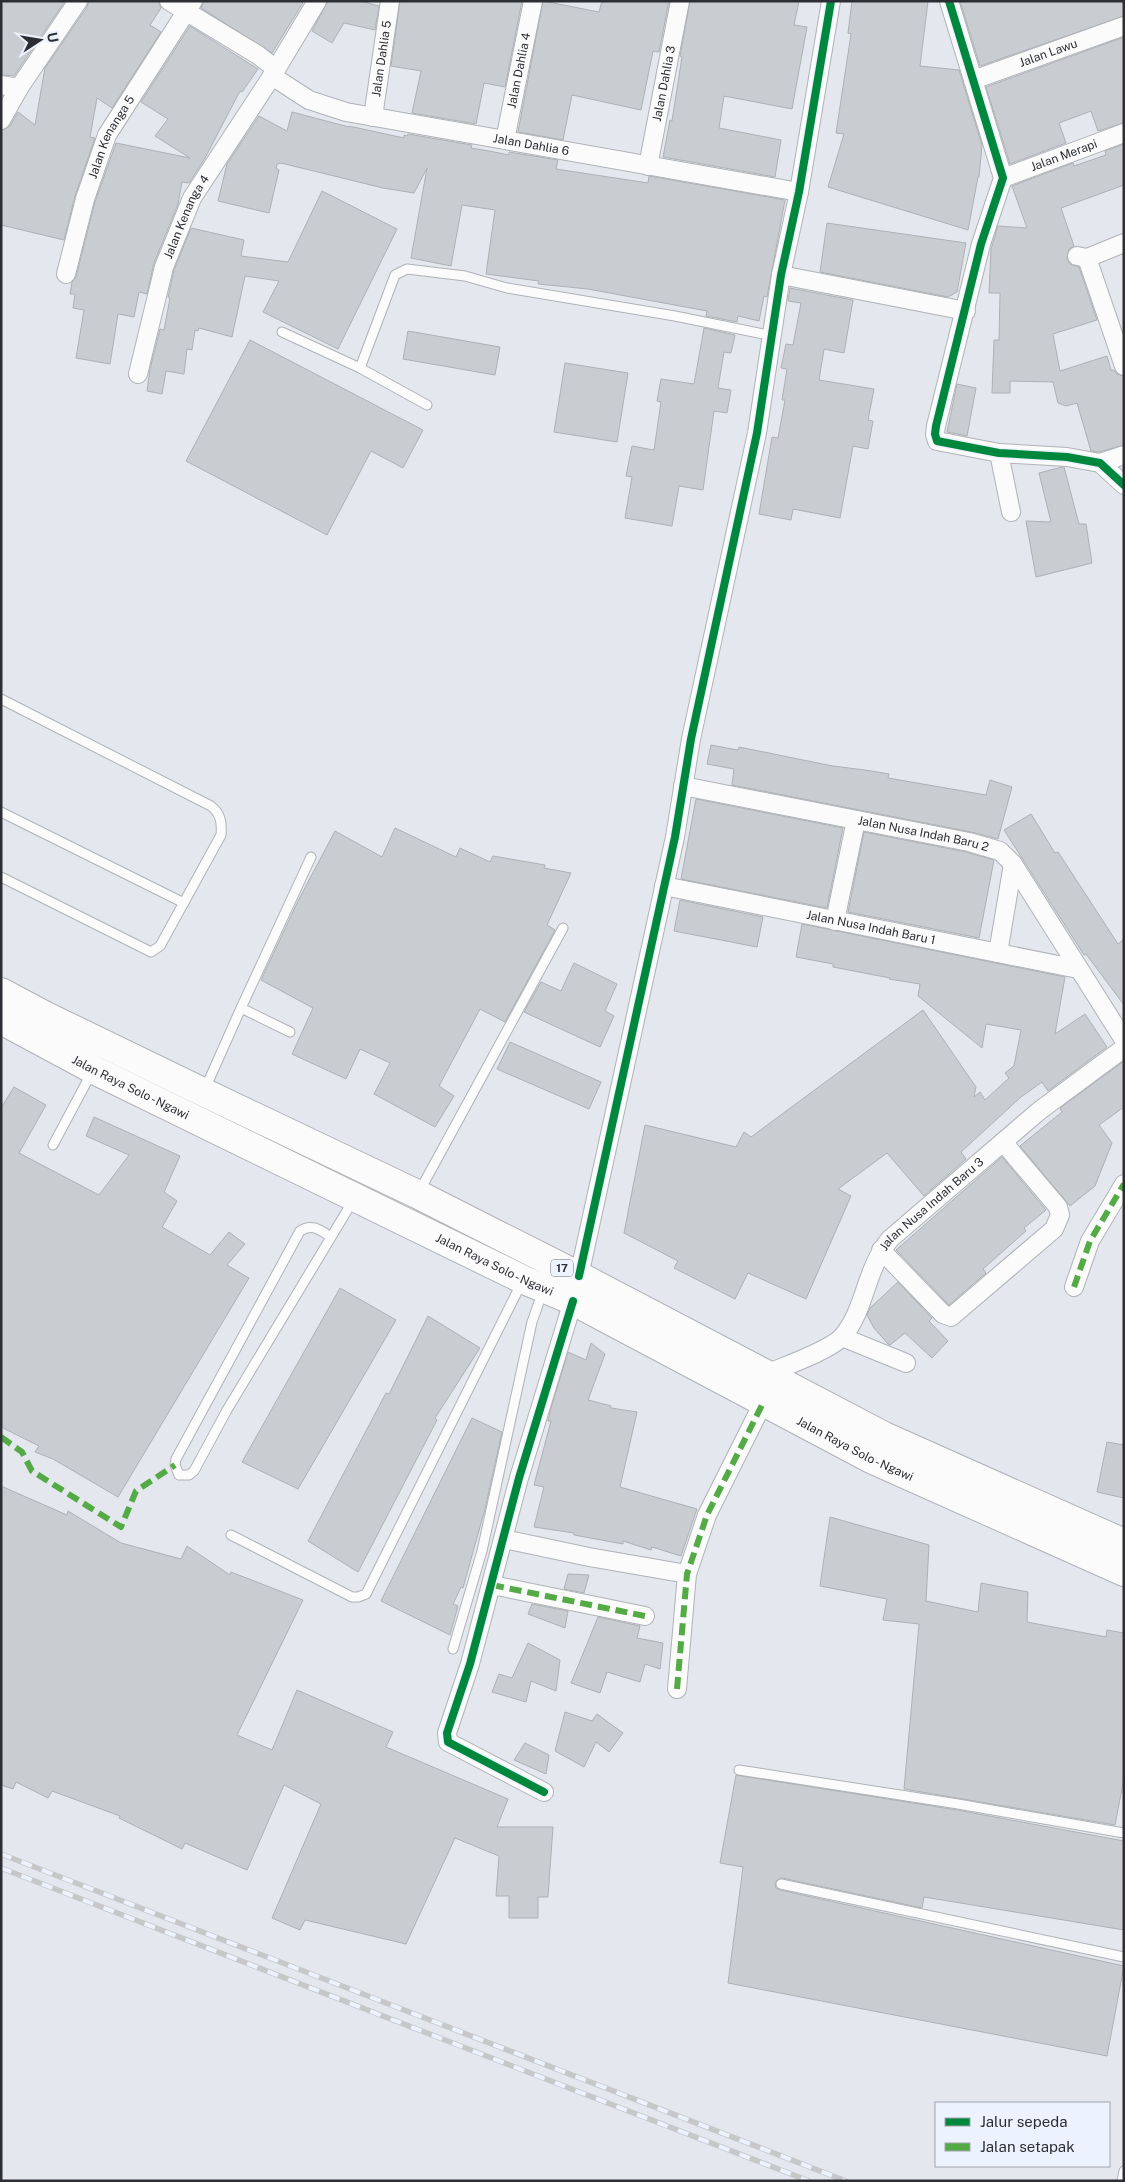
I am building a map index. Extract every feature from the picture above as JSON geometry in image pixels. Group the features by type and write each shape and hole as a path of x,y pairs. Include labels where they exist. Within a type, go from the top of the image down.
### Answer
{"highway":[{"name":"Jalan Raya Solo - Ngawi","path":"1,992 46,1016 417,1194 576,1288 763,1403 871,1459 1124,1572"},
{"name":"Jalan Raya Solo - Ngawi","path":"1,1020 94,1070 534,1284 576,1288 766,1374 884,1436 1124,1543"}],"street":[{"path":"1,120 78,1"},
{"name":"Jalan Dahlia 6","path":"169,1 189,7 258,55 274,72 309,100 329,108 799,192"},
{"name":"Jalan Kenanga 4","path":"138,374 164,267 192,198 274,72 317,1"},
{"name":"Jalan Dahlia 5","path":"373,117 390,1"},
{"name":"Jalan Dahlia 4","path":"505,140 533,1"},
{"name":"Jalan Dahlia 3","path":"648,166 680,1"},
{"path":"544,1792 448,1742 447,1738 492,1585 519,1478 576,1288 675,837 709,650 746,488 773,336 781,275 799,192 831,1"},
{"path":"950,1 1003,178 981,244 935,434 937,441 999,453 1068,457 1100,463 1124,455"},
{"name":"Jalan Kenanga 5","path":"66,274 85,199 107,135 189,7"},
{"name":"Jalan Lawu","path":"973,80 1124,26"},
{"path":"1,85 20,88"},
{"name":"Jalan Merapi","path":"1003,178 1124,133"},
{"path":"1122,356 1081,257 1124,243"},
{"path":"781,275 966,310"},
{"path":"999,453 1011,512"},
{"path":"1100,463 1124,485"},
{"name":"Jalan Nusa Indah Baru 2","path":"683,786 1000,850 1013,864 1124,1040"},
{"path":"835,922 856,820"},
{"path":"998,953 1013,864"},
{"name":"Jalan Nusa Indah Baru 1","path":"664,886 835,922 1078,969"},
{"name":"Jalan Nusa Indah Baru 3","path":"766,1374 826,1348 842,1337 857,1312 871,1269 881,1250 900,1230 1062,1092 1124,1048"},
{"path":"881,1250 943,1314 951,1317 1054,1229 1060,1215 1058,1207 1003,1142"},
{"path":"1074,1287 1090,1241 1124,1184"},
{"path":"842,1337 906,1363"},
{"path":"677,1689 687,1574 707,1515 763,1403"},
{"path":"504,1539 588,1558 687,1574"},
{"path":"492,1585 645,1616"}],"lane":[{"path":"360,368 395,275 407,268 464,276 507,288 675,316 773,336"},
{"path":"282,332 360,368 427,406"},
{"path":"1,699 211,806 218,811 222,824 222,835 160,946 151,952 1,877"},
{"path":"1,812 184,903"},
{"path":"203,1092 311,858"},
{"path":"417,1194 563,928"},
{"path":"241,1008 290,1032"},
{"path":"53,1145 94,1070"},
{"path":"331,1237 315,1227 305,1228 300,1231 176,1459 175,1465 179,1475 189,1475 194,1471 228,1410 355,1197"},
{"path":"231,1535 352,1597 366,1594 534,1284"},
{"path":"453,1650 482,1551 532,1322 534,1284"},
{"path":"739,1770 958,1804 1124,1833"},
{"path":"780,1884 1124,1957"},
{"path":"1122,2181 1124,2171"}],"building":[{"path":"1,1 65,1 14,76 1,75"},
{"path":"89,1 158,1 161,8 150,25 161,32 112,108 97,98 90,137 95,138 75,196 64,240 1,225 1,131 10,126 18,112 35,125 45,68 87,7"},
{"path":"204,1 304,1 272,53 201,8"},
{"path":"328,1 360,1 379,6 375,30 344,23 332,43 312,31"},
{"path":"400,1 522,1 505,87 484,83 476,124 412,113 421,71 391,66"},
{"path":"543,1 599,12 602,1 669,1 659,52 653,51 641,110 572,95 563,140 518,132"},
{"path":"690,1 799,1 794,25 807,27 792,109 724,96 719,128 781,140 775,177 663,157 670,120 672,121 682,57 680,56"},
{"path":"852,1 928,1 920,66 959,70 982,145 979,177 968,230 828,187 844,134 836,133 851,34 848,33"},
{"path":"960,1 1124,1 1124,16 980,66"},
{"path":"190,26 258,69 242,92 240,91 205,158 189,183 182,182 178,204 154,263 147,294 139,292 134,317 118,314 110,364 76,358 84,310 73,308 75,294 70,294 72,282 76,277 95,202 116,143 190,158 155,136 168,119 141,102"},
{"path":"1124,37 1124,123 1098,131 1091,111 1059,123 1066,143 1010,164 986,87"},
{"path":"292,112 349,127 404,138 404,135 407,136 408,134 472,145 471,148 509,155 509,152 558,160 556,169 648,183 649,176 785,200 767,297 764,296 759,321 738,316 737,322 706,316 707,311 588,289 538,284 539,281 486,274 495,210 462,205 451,266 411,258 427,168 414,193 383,188 281,163 277,164 276,168 279,170 269,213 218,201 227,164 259,116 287,131"},
{"path":"1124,144 1124,185 1061,208 1074,246 1069,249 1067,259 1070,264 1079,267 1097,320 1053,334 1060,371 1107,356 1111,370 1124,376 1124,445 1099,452 1091,451 1077,403 1066,406 1058,403 1053,382 1010,381 1010,393 992,393 994,340 999,340 1000,293 989,293 991,249 998,226 1027,228 1012,186 1073,163 1074,166 1106,155 1105,151"},
{"path":"322,191 397,229 338,349 263,312 279,281 245,276 232,337 199,328 198,331 195,330 192,350 187,349 184,374 166,371 162,394 147,391 150,369 160,329 164,330 174,270 191,228 244,240 241,256 288,262"},
{"path":"827,223 966,243 957,292 948,297 820,272"},
{"path":"790,288 853,300 844,353 824,349 819,380 874,389 868,420 873,421 868,449 853,446 840,518 793,509 791,520 759,514 772,437 778,438 785,400 782,400 787,369 781,368 786,344 793,345 801,303 788,301"},
{"path":"704,328 735,335 731,353 724,352 718,388 731,390 727,413 714,411 703,490 679,486 672,526 625,518 632,477 626,476 632,446 654,450 661,402 657,401 661,379 694,384"},
{"path":"408,331 500,347 495,375 403,359"},
{"path":"250,340 423,430 403,468 371,451 327,535 186,461"},
{"path":"565,363 628,373 617,442 554,432"},
{"path":"957,384 976,388 967,436 947,432"},
{"path":"1064,467 1079,524 1086,524 1092,563 1036,577 1026,521 1051,522 1039,473"},
{"path":"711,745 738,750 739,747 833,766 889,774 888,778 986,795 990,780 1012,787 998,839 732,785 734,769 707,764"},
{"path":"696,799 843,828 827,908 681,879"},
{"path":"1031,814 1055,853 1058,852 1118,944 1124,939 1124,1005 1086,954 1084,955 1004,830"},
{"path":"395,828 456,857 460,848 490,862 493,856 545,865 544,868 571,873 547,925 555,930 505,1022 480,1009 439,1086 454,1096 435,1127 374,1094 390,1063 360,1049 346,1079 292,1054 313,1008 261,980 298,901 335,831 382,857"},
{"path":"864,832 966,852 994,860 979,938 848,912"},
{"path":"680,900 763,917 757,947 674,931"},
{"path":"802,924 1065,977 1055,1034 1085,1014 1107,1047 1048,1091 1042,1082 1021,1097 961,1152 966,1159 924,1196 887,1153 838,1189 851,1196 806,1299 748,1273 735,1299 674,1268 678,1261 624,1233 645,1125 736,1147 744,1132 751,1137 923,1010 976,1087 974,1097 980,1092 985,1100 1009,1078 1005,1073 1014,1066 1021,1030 986,1024 982,1048 918,996 920,984 833,967 833,964 796,957"},
{"path":"574,963 617,984 605,1011 614,1016 600,1047 524,1012 541,982 561,991"},
{"path":"510,1042 601,1082 589,1109 497,1069"},
{"path":"1124,1061 1124,1107 1099,1125 1112,1143 1095,1186 1070,1206 1020,1146 1062,1112 1060,1108"},
{"path":"14,1087 46,1105 19,1153 99,1195 129,1155 86,1136 94,1117 180,1156 164,1192 177,1201 162,1227 210,1255 229,1232 245,1244 227,1265 249,1278 118,1497 53,1459 35,1452 39,1446 1,1427 1,1108"},
{"path":"1002,1157 1046,1210 1024,1228 1026,1231 983,1269 986,1273 949,1305 896,1250"},
{"path":"898,1282 932,1318 929,1321 948,1341 932,1358 905,1333 890,1345 888,1344 874,1328 867,1315 870,1308"},
{"path":"340,1288 396,1320 298,1489 242,1462"},
{"path":"428,1316 480,1348 435,1418 437,1420 358,1572 308,1541 386,1393 389,1394"},
{"path":"591,1343 605,1354 588,1400 611,1406 611,1408 637,1412 620,1487 697,1509 681,1556 652,1547 651,1550 623,1541 623,1544 574,1535 574,1533 534,1527 544,1487 534,1485 551,1421 548,1421 551,1408 568,1352 586,1360"},
{"path":"472,1418 502,1432 485,1509 463,1588 461,1587 453,1604 458,1606 450,1635 381,1601"},
{"path":"1107,1442 1124,1445 1124,1498 1097,1492"},
{"path":"1,1486 67,1515 68,1511 121,1543 181,1559 187,1546 230,1575 231,1572 303,1600 237,1735 272,1750 297,1690 393,1732 386,1747 508,1799 497,1827 553,1827 548,1897 538,1897 538,1918 509,1918 509,1896 496,1896 499,1856 455,1838 406,1944 305,1920 300,1930 272,1918 321,1804 284,1785 247,1870 185,1843 182,1849 119,1818 120,1816 52,1791 48,1798 16,1782 13,1789 1,1785"},
{"path":"830,1517 929,1545 926,1601 978,1612 981,1583 1028,1592 1027,1622 1106,1637 1107,1630 1124,1633 1124,1778 1115,1825 904,1789 919,1624 883,1620 887,1599 820,1586"},
{"path":"568,1574 589,1575 584,1593 564,1589"},
{"path":"532,1604 568,1611 565,1628 528,1614"},
{"path":"598,1617 640,1626 637,1638 663,1643 660,1669 645,1664 640,1682 607,1672 600,1693 571,1683"},
{"path":"528,1643 560,1660 556,1691 531,1681 526,1702 492,1692 499,1674 512,1678"},
{"path":"565,1712 592,1721 597,1714 623,1733 609,1752 596,1742 584,1767 555,1751"},
{"path":"525,1743 549,1755 546,1774 514,1760"},
{"path":"736,1775 957,1810 1124,1841 1124,1930 924,1897 922,1908 782,1878 775,1883 776,1888 780,1890 1124,1966 1107,2056 728,1983 743,1867 720,1863"}],"railway":[{"path":"1,1854 846,2181"},
{"path":"1,1868 809,2181"}],"marked path":[{"path":"1074,1287 1090,1241 1124,1184"},
{"path":"677,1689 687,1574 707,1515 763,1403"},
{"path":"1,1437 22,1452 32,1471 121,1527 136,1491 175,1465"},
{"path":"492,1585 645,1616"}],"cycle path":[{"path":"579,1276 675,837 691,739 757,433 781,275 799,192 831,1"},
{"path":"949,1 1003,178 981,244 936,426 935,434 937,441 999,453 1067,457 1100,463 1124,485"},
{"path":"544,1792 448,1742 447,1733 470,1664 519,1478 573,1301"}]}
